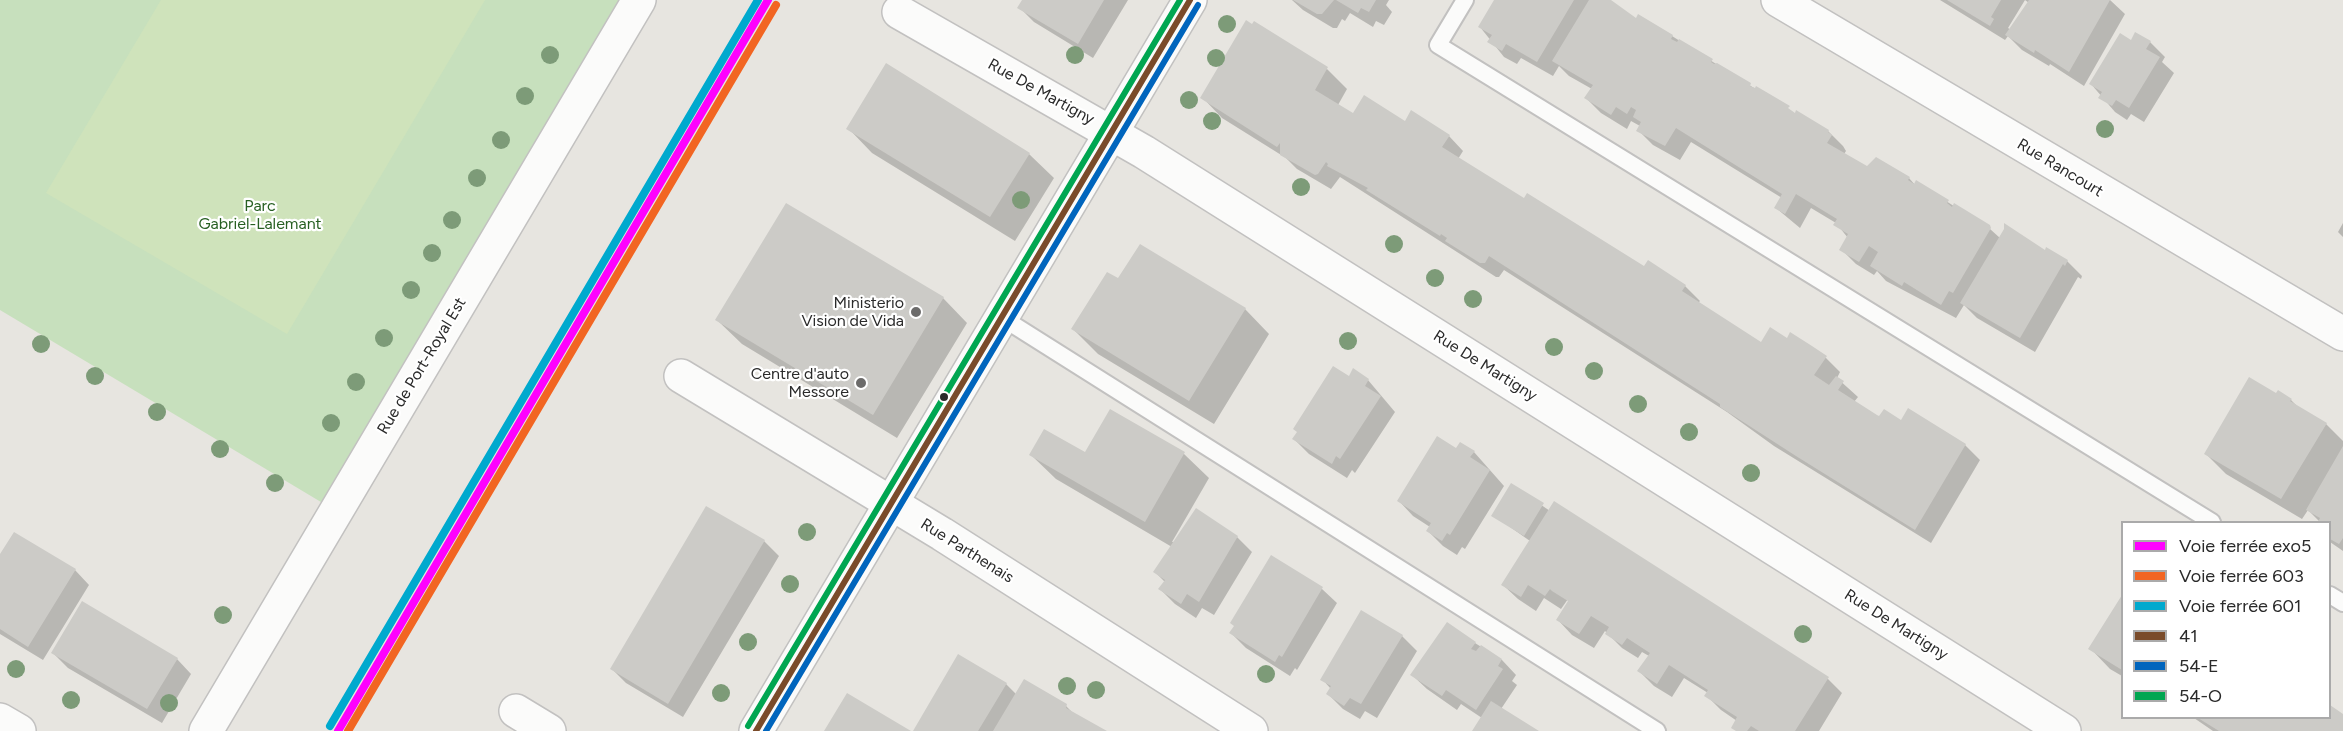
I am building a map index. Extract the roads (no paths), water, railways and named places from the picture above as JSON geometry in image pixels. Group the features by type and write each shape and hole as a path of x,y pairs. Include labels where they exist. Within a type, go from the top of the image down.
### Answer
{"street":[{"name":"Rue de Port-Royal Est","path":"206,731 639,0"},
{"path":"756,731 1190,0"},
{"name":"Rue Rancourt","path":"1778,0 2343,334"},
{"name":"Rue De Martigny","path":"899,12 1112,133 2064,731"},
{"name":"Rue Parthenais","path":"681,376 891,504 1251,731"},
{"path":"516,711 549,731"},
{"path":"0,720 19,731"}],"lane":[{"path":"1466,0 1438,45 2210,521"},
{"path":"1001,317 1656,731"}],"rail line":[{"name":"601","path":"330,726 758,0"},
{"name":"exo5","path":"338,731 768,0"},
{"name":"603","path":"348,731 776,5"}],"place":[{"name":"Ministerio Vision de Vida","path":"916,312"},
{"name":"Centre d'auto Messore","path":"861,383"}],"park label":[{"name":"Parc Gabriel-Lalemant","path":"260,215"}]}
